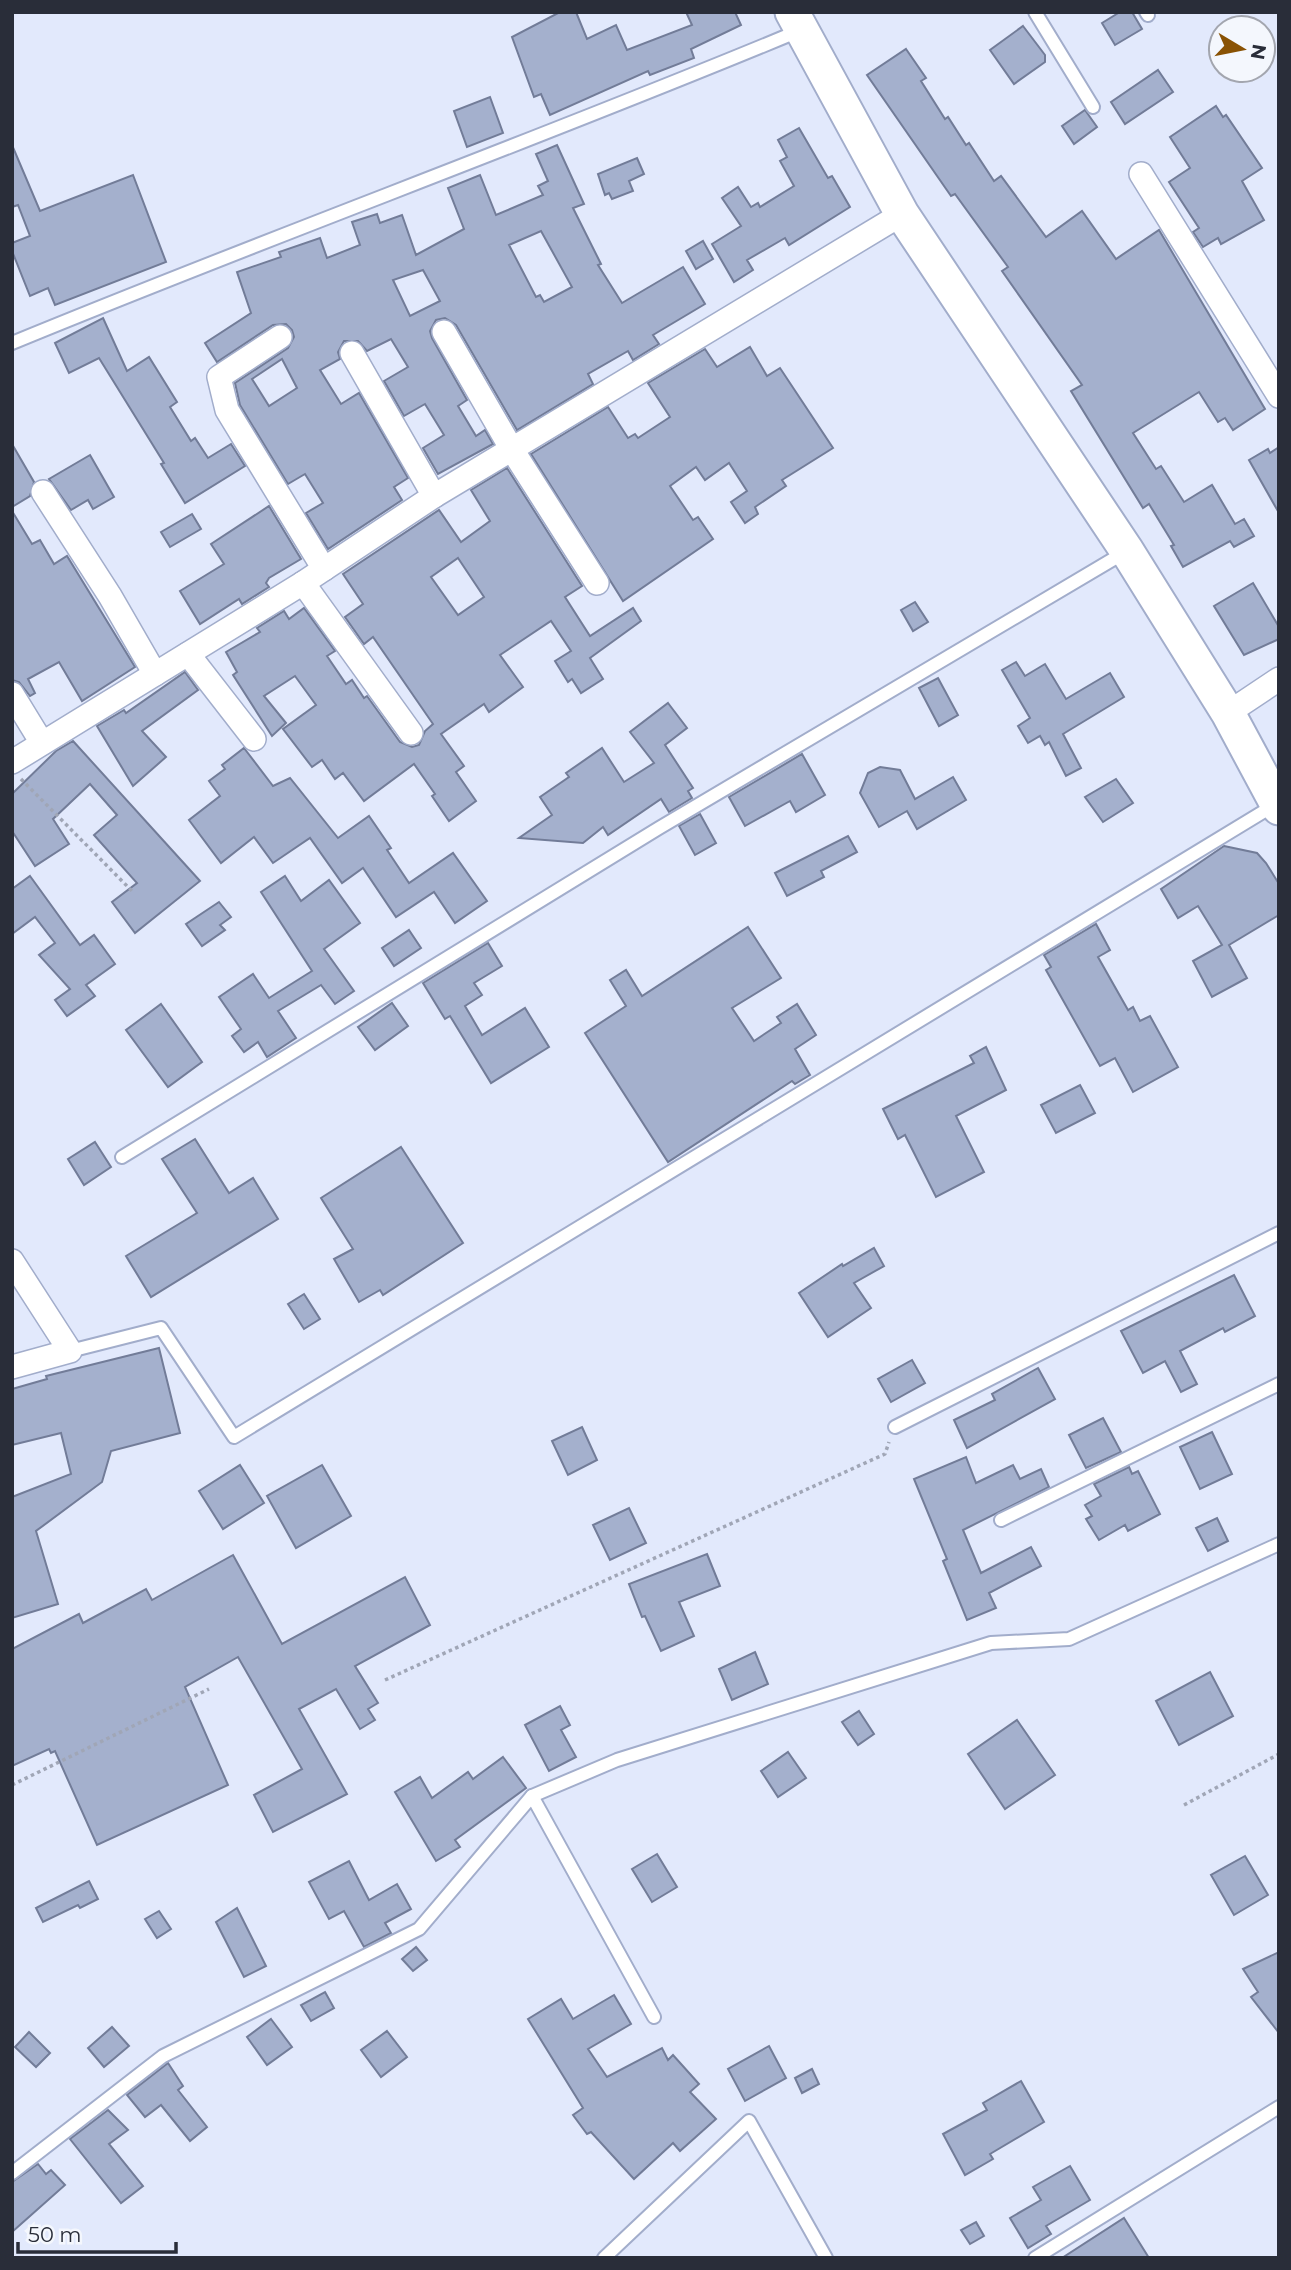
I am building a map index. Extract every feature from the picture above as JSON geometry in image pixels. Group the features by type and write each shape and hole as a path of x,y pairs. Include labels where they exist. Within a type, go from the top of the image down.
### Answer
{"street":[{"path":"797,21 902,214 1127,551 1227,713 1278,806"},
{"path":"1140,174 1279,396"},
{"path":"12,762 303,583 434,496 902,214"},
{"path":"444,332 511,449 597,583"},
{"path":"280,337 219,377 227,410 324,569"},
{"path":"352,353 434,496"},
{"path":"43,492 110,596 155,674"},
{"path":"303,583 411,733"},
{"path":"188,654 254,739"},
{"path":"1227,713 1279,679"},
{"path":"12,694 42,743"},
{"path":"12,1261 70,1351 12,1367"}],"lane":[{"path":"1035,12 1093,107"},
{"path":"12,343 165,280 597,115 797,21"},
{"path":"122,1157 659,828 1127,551"},
{"path":"70,1351 161,1328 234,1437 1278,806"},
{"path":"895,1427 1279,1233"},
{"path":"1001,1520 1279,1384"},
{"path":"12,2173 163,2056 419,1929 532,1796 617,1760 990,1643 1069,1639 1279,1544"},
{"path":"532,1796 654,2017"},
{"path":"1035,2258 1279,2107"},
{"path":"604,2258 749,2121 826,2258"}],"path":[{"path":"12,770 133,892"},
{"path":"385,1680 885,1454 895,1427"},
{"path":"12,1785 209,1689"},
{"path":"1184,1805 1279,1754"}],"building":[{"path":"560,12 576,12 587,39 616,25 627,50 692,25 686,12 735,12 741,25 691,49 694,58 650,75 648,71 550,115 541,94 534,97 512,37"},
{"path":"1120,12 1132,12 1142,29 1115,45 1102,23"},
{"path":"1023,26 1045,55 1045,62 1014,84 990,50"},
{"path":"906,49 926,78 921,81 945,119 948,117 966,145 969,143 994,181 1001,176 1046,237 1082,211 1116,259 1159,230 1265,409 1233,430 1225,418 1218,422 1199,392 1133,433 1156,469 1161,466 1184,502 1212,485 1235,524 1244,519 1254,536 1234,547 1230,541 1183,567 1171,546 1174,545 1149,504 1143,508 1071,391 1082,385 1002,271 1008,267 955,194 951,196 867,75"},
{"path":"1158,70 1173,92 1125,124 1111,102"},
{"path":"490,97 503,133 467,147 454,111"},
{"path":"1216,106 1223,117 1226,115 1262,168 1242,181 1264,220 1221,244 1218,238 1203,247 1193,232 1199,228 1169,182 1190,168 1170,137"},
{"path":"1085,110 1097,127 1074,144 1062,126"},
{"path":"799,128 828,178 832,176 850,207 789,245 785,238 747,260 753,270 734,282 712,244 741,226 722,198 738,187 751,207 758,203 760,207 794,186 780,161 787,157 778,140"},
{"path":"12,145 40,211 133,175 166,262 55,305 48,288 30,296 12,251 12,243 30,236 18,205 12,207"},
{"path":"557,145 584,204 573,208 601,264 598,265 622,303 683,267 705,304 653,335 659,344 633,360 628,351 588,374 593,384 517,430 456,325 445,318 436,320 430,331 432,338 467,400 458,406 476,436 485,430 493,444 438,474 423,448 444,435 425,404 404,416 384,381 408,367 391,339 367,351 358,341 344,341 338,352 340,359 320,370 341,404 359,393 408,478 394,487 402,500 328,549 306,513 323,503 305,474 288,484 240,405 235,383 288,348 294,337 292,330 286,324 273,325 217,362 205,343 251,313 237,272 281,257 279,252 320,238 327,258 360,245 352,222 377,214 380,223 402,215 416,255 464,229 448,188 480,175 496,215 543,195 538,186 548,181 536,154","holes":["541,231 572,287 544,302 540,295 536,297 509,245","423,270 440,301 410,316 393,280","282,359 297,388 269,406 252,379"]},
{"path":"637,158 644,174 629,181 633,191 612,199 609,193 605,195 598,174"},
{"path":"703,241 713,259 696,269 686,251"},
{"path":"103,318 127,371 149,357 177,402 170,407 191,441 195,438 208,458 231,444 245,466 185,503 161,464 164,463 99,358 69,373 55,343"},
{"path":"750,347 767,376 780,368 833,448 782,480 786,486 755,507 758,514 745,523 731,502 747,491 729,463 705,480 696,467 670,486 693,520 698,517 713,539 623,601 531,454 608,407 628,438 635,434 638,438 670,417 648,383 705,349 717,367"},
{"path":"12,444 34,482 30,496 12,507"},
{"path":"1279,447 1279,513 1249,460 1268,449 1270,453"},
{"path":"90,455 114,497 93,509 88,500 71,510 49,479"},
{"path":"507,468 582,586 565,597 590,636 633,608 641,621 590,658 603,679 581,693 572,679 568,682 555,661 571,651 551,621 500,655 523,687 489,712 484,704 441,734 464,766 456,772 476,801 449,821 432,796 435,794 414,764 364,801 343,773 335,779 322,760 312,767 283,729 316,705 295,676 264,696 286,723 272,736 233,675 237,672 226,652 260,632 257,628 284,611 289,619 304,608 335,651 327,656 346,684 352,680 364,698 367,696 400,742 412,747 419,745 425,731 433,724 373,637 364,644 345,617 363,604 343,574 439,510 461,542 490,521 471,490","holes":["458,558 484,597 458,615 431,577"]},
{"path":"269,506 301,559 269,578 266,583 269,587 242,604 239,599 200,624 180,591 224,564 211,544"},
{"path":"12,511 32,544 40,540 54,564 67,556 135,667 82,701 59,662 28,679 35,693 30,696 19,682 12,680"},
{"path":"192,514 201,529 170,547 161,532"},
{"path":"1253,583 1279,627 1279,639 1244,655 1214,606"},
{"path":"915,602 928,622 913,631 901,610"},
{"path":"1016,662 1025,676 1045,664 1066,699 1110,673 1124,697 1063,734 1081,768 1066,776 1049,742 1045,745 1040,736 1028,743 1018,726 1030,718 1002,670"},
{"path":"185,672 198,690 142,731 166,757 133,786 97,726 124,710 126,713"},
{"path":"938,678 958,715 939,726 919,688"},
{"path":"668,703 687,728 665,745 693,788 688,791 692,798 669,812 661,799 608,835 603,827 583,843 519,838 552,815 540,797 569,777 566,773 602,748 624,782 654,763 630,732"},
{"path":"73,741 200,881 135,933 112,902 137,883 94,835 117,815 90,784 53,819 69,844 35,866 12,831 12,794 56,751"},
{"path":"244,748 273,786 290,778 338,838 369,816 391,848 387,850 409,883 453,853 487,901 455,923 434,892 396,917 363,868 342,883 310,838 273,863 254,837 221,863 189,820 220,796 209,781 225,769 222,765"},
{"path":"802,754 825,795 796,812 790,801 745,826 729,797"},
{"path":"880,767 900,770 915,799 953,777 966,800 917,829 907,811 879,827 860,793 868,773"},
{"path":"1116,779 1133,803 1103,822 1085,797"},
{"path":"700,814 716,843 695,855 679,826"},
{"path":"848,836 857,852 821,871 824,877 787,896 775,873"},
{"path":"1224,846 1257,853 1266,863 1279,884 1279,915 1229,945 1247,978 1212,997 1193,961 1222,945 1198,906 1178,918 1161,889"},
{"path":"30,876 80,945 94,935 115,964 86,985 95,996 67,1016 55,1000 70,989 39,955 55,943 35,917 12,934 12,889"},
{"path":"285,876 301,901 329,880 360,923 324,949 354,991 335,1004 321,985 278,1011 296,1038 267,1057 258,1042 244,1052 232,1036 241,1029 219,997 253,974 269,998 312,971 261,892"},
{"path":"219,902 231,917 220,925 225,930 202,946 186,924"},
{"path":"1096,924 1110,950 1098,957 1128,1010 1133,1007 1140,1021 1150,1016 1178,1067 1133,1092 1115,1058 1100,1066 1046,970 1051,967 1044,955"},
{"path":"748,927 781,978 732,1008 754,1041 781,1023 777,1017 797,1004 816,1035 795,1049 810,1075 795,1084 792,1081 668,1162 585,1033 626,1006 610,980 626,970 642,996"},
{"path":"409,930 421,948 394,966 382,948"},
{"path":"488,943 502,966 474,983 482,995 465,1006 482,1035 525,1008 549,1047 491,1083 450,1016 445,1019 423,983"},
{"path":"392,1003 408,1026 375,1050 358,1027"},
{"path":"161,1004 202,1062 168,1087 126,1030"},
{"path":"986,1047 1006,1090 956,1116 984,1172 936,1197 905,1135 898,1139 883,1109 974,1063 970,1056"},
{"path":"1080,1085 1095,1113 1056,1133 1041,1105"},
{"path":"195,1139 229,1193 253,1178 278,1219 151,1297 126,1256 197,1213 162,1159"},
{"path":"95,1142 111,1167 84,1185 68,1159"},
{"path":"401,1147 463,1243 383,1295 380,1290 359,1302 334,1259 353,1249 321,1198"},
{"path":"874,1248 884,1266 854,1283 871,1308 828,1337 799,1293 842,1264 843,1266"},
{"path":"1234,1275 1255,1316 1225,1332 1223,1328 1180,1351 1197,1384 1181,1392 1165,1361 1143,1373 1121,1331"},
{"path":"304,1294 320,1319 304,1329 288,1304"},
{"path":"159,1348 180,1433 111,1451 102,1482 36,1531 58,1604 12,1618 12,1497 71,1474 61,1433 12,1445 12,1389 47,1379 46,1376"},
{"path":"912,1360 925,1383 891,1402 878,1379"},
{"path":"1038,1368 1055,1399 967,1448 954,1420 995,1400 992,1394"},
{"path":"1103,1418 1121,1452 1086,1468 1069,1435"},
{"path":"582,1427 597,1460 568,1475 552,1441"},
{"path":"1212,1432 1232,1474 1200,1489 1180,1447"},
{"path":"966,1457 976,1483 1013,1465 1020,1479 1041,1469 1049,1487 963,1530 981,1573 1031,1547 1041,1566 989,1593 996,1608 967,1620 943,1561 947,1559 914,1479"},
{"path":"240,1465 264,1503 223,1529 199,1491"},
{"path":"322,1465 351,1516 296,1548 267,1496"},
{"path":"1129,1467 1132,1474 1138,1471 1160,1514 1128,1531 1125,1525 1099,1540 1086,1519 1092,1516 1085,1505 1101,1496 1094,1484"},
{"path":"629,1508 646,1543 610,1560 593,1525"},
{"path":"1217,1518 1228,1541 1208,1551 1196,1528"},
{"path":"707,1554 720,1586 679,1602 694,1636 661,1651 645,1616 642,1617 629,1584"},
{"path":"233,1555 282,1644 405,1577 430,1625 355,1666 378,1703 368,1709 375,1720 360,1729 336,1689 299,1709 347,1794 273,1832 254,1795 302,1769 238,1657 185,1687 228,1785 97,1845 55,1751 51,1753 49,1749 12,1766 12,1649 79,1614 83,1623 146,1589 152,1600"},
{"path":"755,1652 768,1684 732,1700 719,1669"},
{"path":"1210,1672 1233,1716 1179,1745 1156,1701"},
{"path":"560,1706 570,1725 561,1730 576,1757 549,1771 525,1725"},
{"path":"859,1711 874,1734 858,1745 842,1722"},
{"path":"1017,1720 1055,1775 1005,1809 968,1754"},
{"path":"788,1752 806,1778 778,1797 761,1771"},
{"path":"503,1757 526,1788 455,1840 460,1847 436,1861 395,1792 420,1777 432,1798 468,1772 473,1779"},
{"path":"657,1854 677,1887 652,1902 632,1869"},
{"path":"1245,1856 1268,1895 1234,1915 1211,1875"},
{"path":"349,1861 369,1900 397,1884 411,1909 385,1923 391,1933 364,1947 344,1911 329,1919 309,1882"},
{"path":"89,1881 98,1899 80,1908 78,1905 43,1922 36,1908"},
{"path":"237,1908 266,1966 244,1977 216,1922"},
{"path":"159,1911 171,1929 157,1938 145,1919"},
{"path":"416,1947 427,1960 413,1971 402,1959"},
{"path":"1279,1952 1279,2033 1251,1997 1258,1992 1243,1969"},
{"path":"325,1992 334,2008 311,2021 301,2005"},
{"path":"614,1995 631,2024 588,2049 607,2077 662,2048 668,2060 673,2055 699,2084 690,2092 716,2119 680,2151 673,2143 634,2179 591,2132 587,2134 573,2115 583,2108 528,2019 561,1999 573,2019"},
{"path":"271,2019 292,2047 267,2065 247,2037"},
{"path":"112,2027 129,2046 104,2067 88,2048"},
{"path":"387,2031 407,2057 381,2077 361,2050"},
{"path":"29,2032 50,2053 36,2067 15,2047"},
{"path":"769,2046 786,2078 745,2101 728,2069"},
{"path":"168,2063 183,2086 178,2090 207,2127 190,2141 161,2105 145,2117 127,2095"},
{"path":"812,2069 819,2084 802,2093 795,2078"},
{"path":"1021,2081 1044,2122 990,2154 993,2159 965,2175 943,2134 987,2110 983,2103"},
{"path":"108,2110 128,2130 109,2144 143,2186 121,2203 70,2139"},
{"path":"38,2164 46,2174 51,2170 65,2185 12,2232 12,2182"},
{"path":"1070,2166 1090,2200 1046,2226 1051,2234 1028,2248 1010,2218 1041,2200 1033,2187"},
{"path":"1124,2218 1149,2258 1062,2258"},
{"path":"976,2222 984,2236 970,2244 961,2230"}]}
